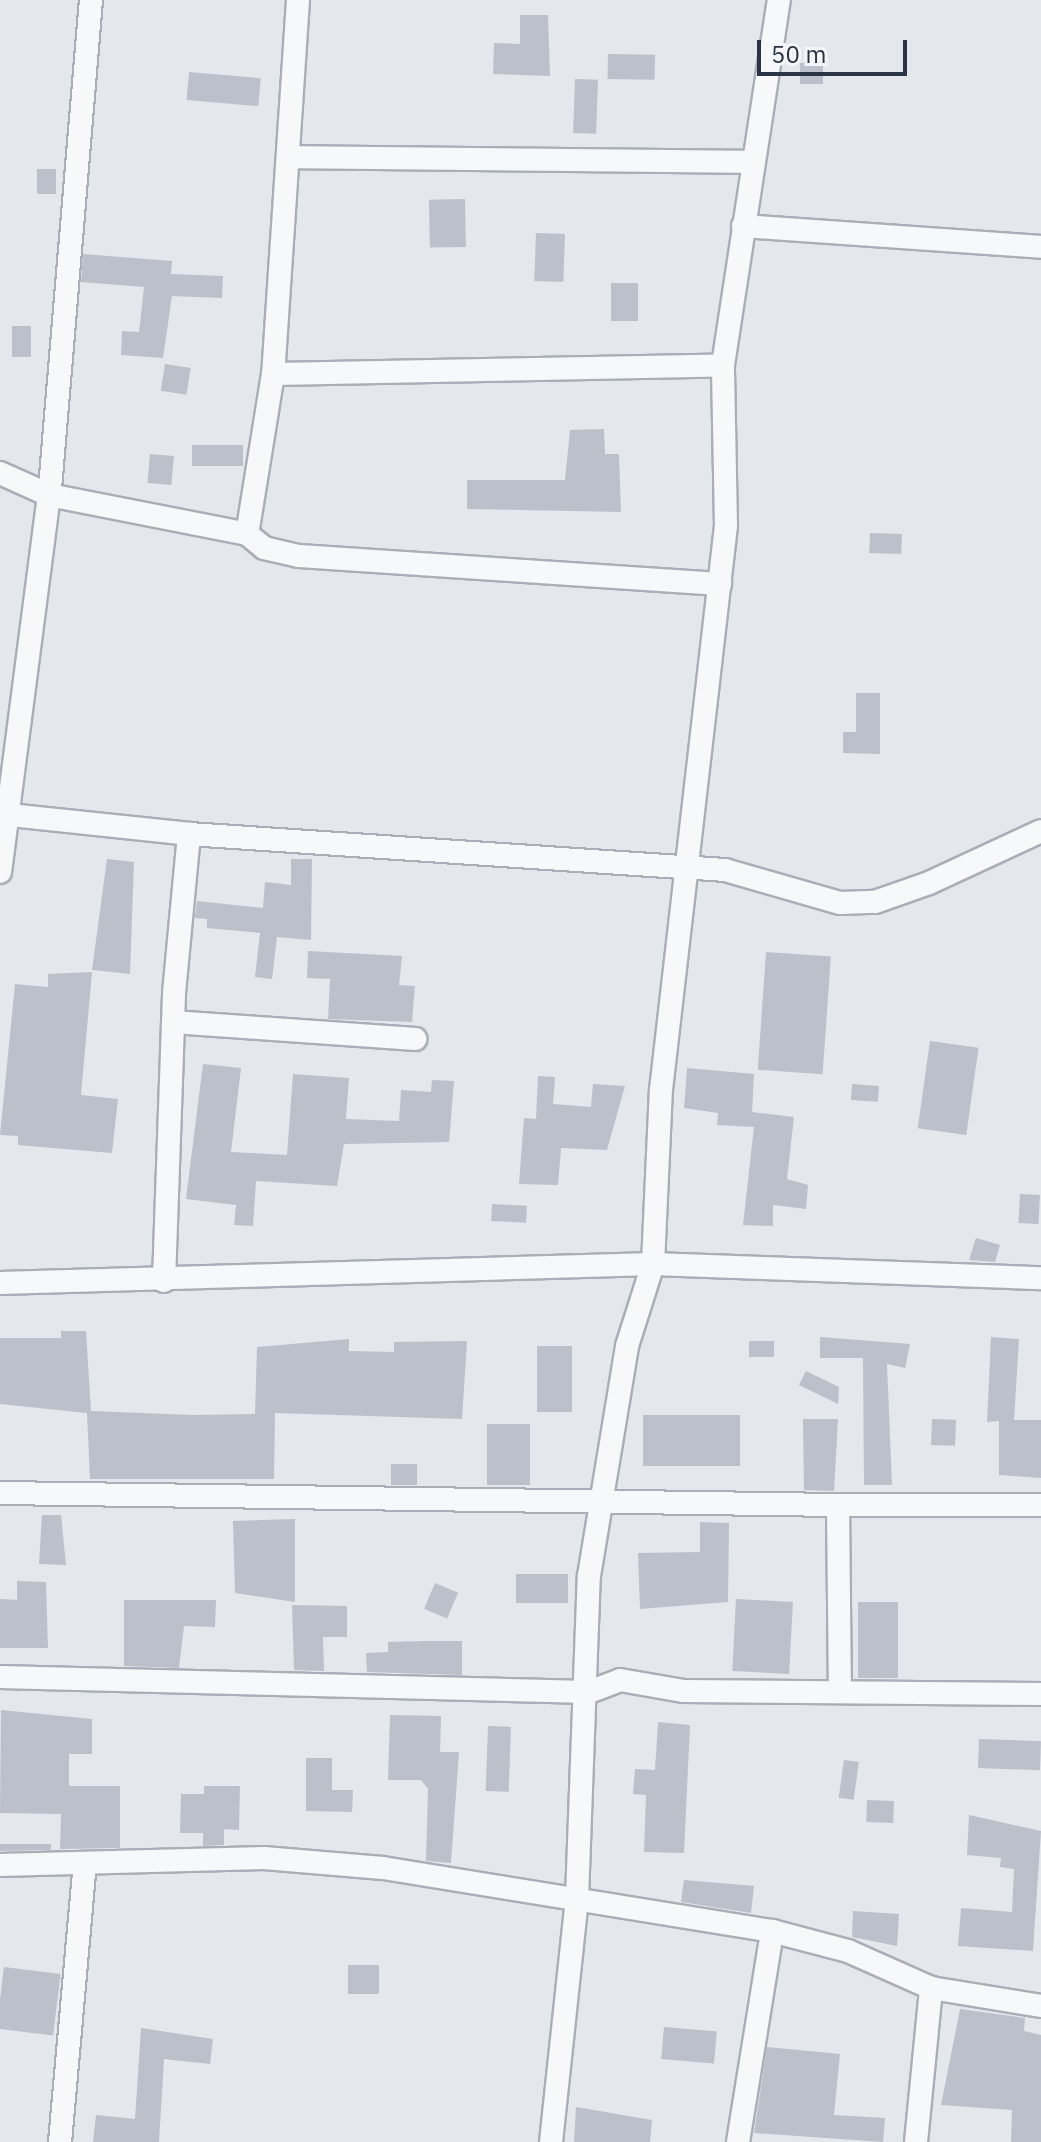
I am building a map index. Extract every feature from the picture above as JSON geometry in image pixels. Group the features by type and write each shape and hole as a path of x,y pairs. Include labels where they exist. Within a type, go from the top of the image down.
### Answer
{"street":[{"path":"0,872 4,814 49,495 91,0"},
{"path":"247,534 273,374 298,0"},
{"path":"551,2142 577,1898 589,1692 589,1576 627,1346 653,1264 661,1090 690,873 720,584 723,365 779,0"},
{"path":"288,157 752,162"},
{"path":"743,226 1041,247"},
{"path":"273,374 723,365"},
{"path":"0,473 49,495 247,534 264,548 299,556 720,584"},
{"path":"4,814 189,834 690,873 759,875 840,903 875,902 1041,831"},
{"path":"164,1281 173,1022 189,834"},
{"path":"173,1022 415,1039"},
{"path":"0,1283 164,1281 653,1264 1041,1278"},
{"path":"0,1493 1041,1505"},
{"path":"838,1505 840,1690"},
{"path":"0,1677 589,1692 620,1680 684,1691 1041,1694"},
{"path":"0,1865 264,1858 577,1898 772,1931 848,1951 931,1988 1041,2006"},
{"path":"60,2142 85,1863"},
{"path":"738,2142 772,1931"},
{"path":"916,2142 931,1988"}],"building":[{"path":"520,15 548,15 550,76 493,74 494,43 520,44"},
{"path":"608,54 655,55 655,80 608,79"},
{"path":"800,63 823,63 823,84 800,84"},
{"path":"189,72 261,78 258,106 187,100"},
{"path":"575,79 598,80 596,134 573,133"},
{"path":"37,169 56,169 56,194 37,194"},
{"path":"465,199 466,247 430,248 429,200"},
{"path":"536,233 565,234 563,282 534,281"},
{"path":"83,254 172,261 171,274 223,276 222,298 172,296 163,358 121,355 122,331 139,332 144,287 81,282"},
{"path":"611,283 638,283 638,321 611,321"},
{"path":"12,326 31,326 31,357 12,357"},
{"path":"165,364 191,368 186,395 161,391"},
{"path":"604,429 605,454 619,454 621,512 467,509 467,480 565,480 570,430"},
{"path":"192,445 243,445 243,466 192,466"},
{"path":"150,454 174,456 171,485 147,483"},
{"path":"870,533 902,534 901,554 869,553"},
{"path":"856,693 880,693 880,754 843,753 843,732 856,732"},
{"path":"107,859 134,862 130,974 92,970"},
{"path":"291,859 312,859 311,940 277,937 272,979 255,977 260,933 207,928 207,919 195,918 197,901 263,908 265,882 291,885"},
{"path":"308,951 402,956 399,985 415,986 412,1022 328,1019 330,979 307,978"},
{"path":"766,952 831,957 823,1074 758,1070"},
{"path":"92,972 81,1095 118,1099 112,1153 18,1145 18,1136 0,1135 15,984 48,987 48,974"},
{"path":"930,1041 979,1048 966,1135 918,1128"},
{"path":"203,1064 241,1068 231,1152 287,1155 293,1074 349,1078 346,1119 399,1121 401,1090 431,1092 432,1080 454,1081 449,1142 344,1144 337,1186 256,1181 253,1226 234,1225 236,1205 186,1199"},
{"path":"687,1068 754,1074 752,1112 794,1117 787,1179 808,1185 806,1209 773,1205 773,1226 743,1225 754,1127 717,1125 718,1113 684,1108"},
{"path":"538,1076 555,1077 553,1104 591,1107 593,1084 625,1086 607,1150 561,1148 558,1185 519,1184 524,1118 536,1119"},
{"path":"852,1084 879,1086 878,1102 851,1100"},
{"path":"1020,1194 1040,1195 1038,1224 1018,1223"},
{"path":"492,1204 527,1206 526,1223 491,1221"},
{"path":"976,1238 1000,1245 995,1262 969,1260"},
{"path":"61,1331 86,1331 91,1411 192,1415 255,1414 257,1347 349,1339 349,1351 394,1352 394,1342 467,1341 462,1419 275,1413 274,1479 90,1479 87,1413 0,1404 0,1338 61,1338"},
{"path":"820,1337 910,1344 905,1368 887,1364 892,1485 864,1485 863,1358 820,1358"},
{"path":"991,1337 1019,1339 1014,1420 1041,1420 1041,1478 999,1475 999,1421 987,1422"},
{"path":"749,1341 774,1341 774,1357 749,1357"},
{"path":"537,1346 572,1346 572,1412 537,1412"},
{"path":"806,1371 839,1387 838,1404 799,1385"},
{"path":"643,1415 740,1415 740,1466 643,1466"},
{"path":"803,1419 838,1419 834,1491 804,1490"},
{"path":"932,1419 956,1420 955,1446 931,1445"},
{"path":"487,1424 530,1424 530,1485 487,1485"},
{"path":"391,1464 417,1464 417,1485 391,1485"},
{"path":"42,1515 61,1515 66,1565 39,1564"},
{"path":"295,1519 295,1602 235,1593 233,1521"},
{"path":"700,1522 729,1523 728,1602 640,1609 638,1553 700,1552"},
{"path":"516,1574 568,1574 568,1603 516,1603"},
{"path":"17,1581 46,1582 48,1648 0,1648 0,1599 17,1600"},
{"path":"435,1583 458,1593 447,1619 424,1609"},
{"path":"736,1599 793,1602 789,1674 732,1671"},
{"path":"124,1600 216,1600 215,1627 184,1626 179,1668 124,1666"},
{"path":"858,1602 898,1602 898,1678 858,1678"},
{"path":"292,1605 347,1606 347,1637 323,1637 324,1671 294,1670"},
{"path":"462,1641 462,1675 367,1672 366,1653 388,1652 388,1642"},
{"path":"1,1710 92,1719 92,1754 69,1754 69,1786 120,1786 120,1848 60,1849 61,1814 0,1813"},
{"path":"390,1715 441,1716 440,1752 459,1752 451,1863 426,1861 428,1789 421,1780 388,1780"},
{"path":"658,1722 690,1725 684,1853 644,1852 646,1795 633,1794 635,1769 655,1770"},
{"path":"488,1726 511,1727 509,1792 486,1791"},
{"path":"979,1739 1041,1741 1040,1770 978,1768"},
{"path":"306,1758 332,1758 332,1790 353,1790 352,1812 306,1811"},
{"path":"844,1760 859,1762 854,1800 839,1798"},
{"path":"204,1786 240,1786 239,1830 224,1829 224,1845 203,1846 203,1833 180,1833 181,1794 204,1794"},
{"path":"867,1800 894,1801 893,1823 866,1822"},
{"path":"969,1815 1041,1831 1033,1951 958,1946 961,1908 1012,1912 1014,1869 1000,1867 1001,1858 967,1855"},
{"path":"0,1844 51,1844 51,1850 0,1851"},
{"path":"684,1880 754,1886 751,1913 681,1902"},
{"path":"853,1911 899,1914 897,1946 852,1937"},
{"path":"348,1965 379,1965 379,1994 348,1994"},
{"path":"4,1967 61,1974 53,2035 0,2029"},
{"path":"960,2009 1025,2018 1024,2031 1041,2035 1041,2142 1011,2142 1012,2110 941,2105"},
{"path":"664,2027 717,2032 714,2063 661,2059"},
{"path":"141,2028 213,2039 210,2064 164,2059 159,2142 93,2142 96,2115 135,2119"},
{"path":"767,2047 840,2054 834,2115 885,2118 883,2142 754,2133"},
{"path":"576,2107 652,2120 650,2142 574,2142"}]}
